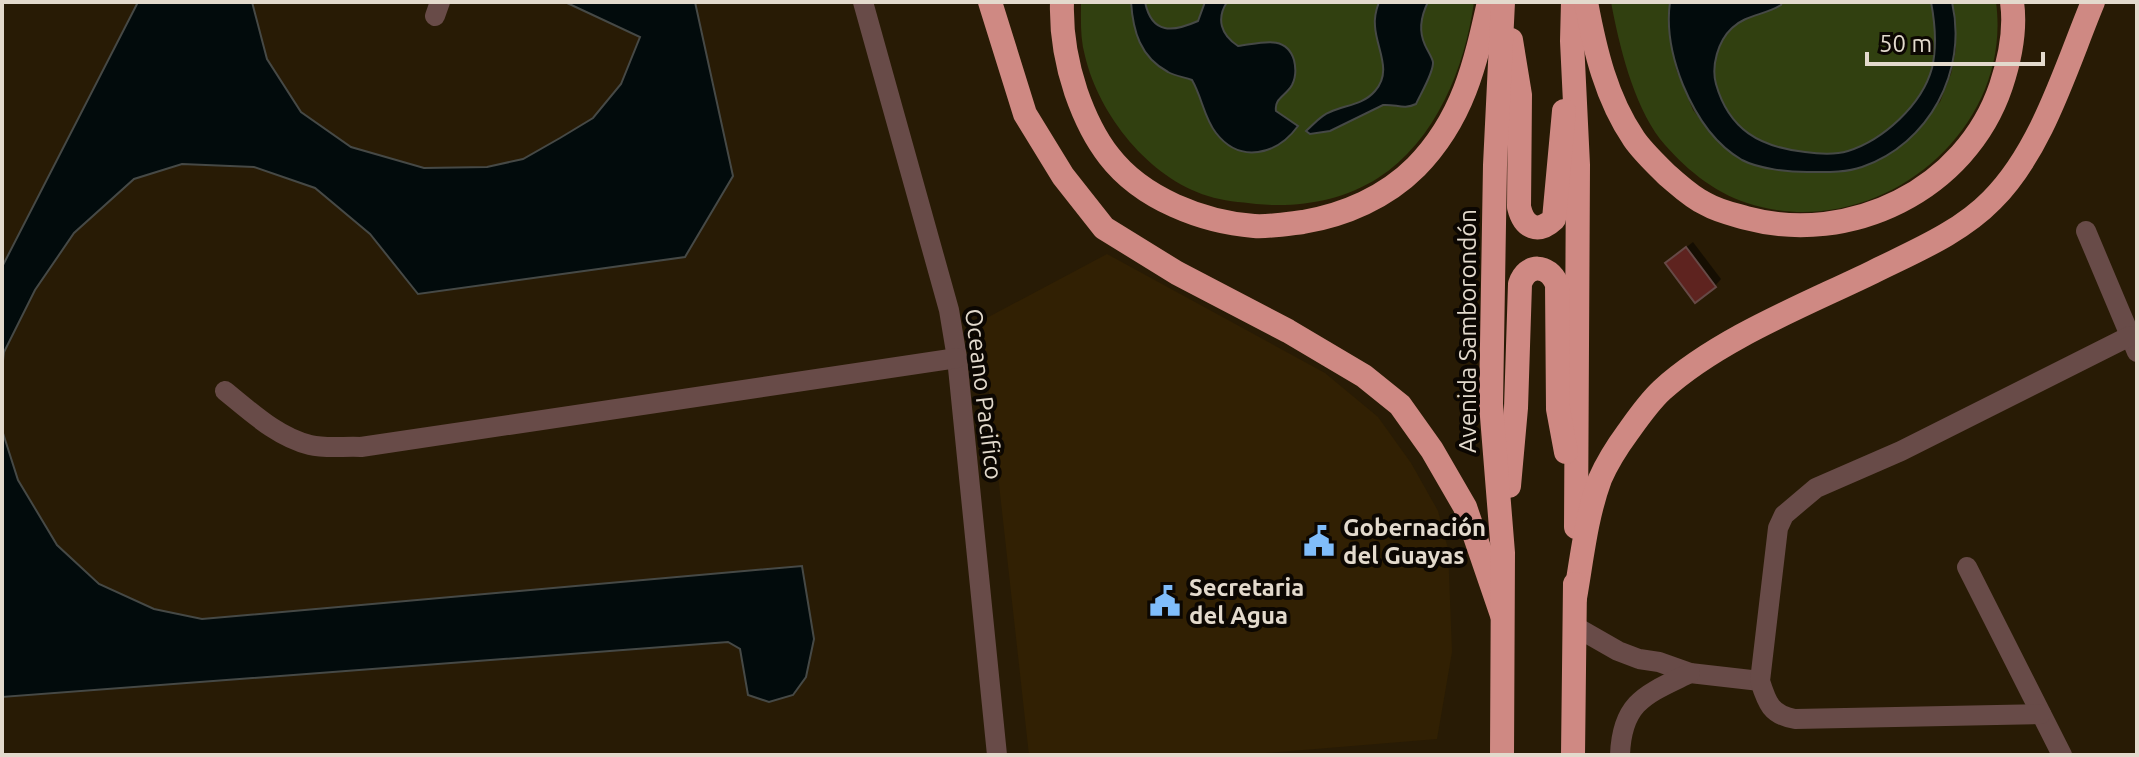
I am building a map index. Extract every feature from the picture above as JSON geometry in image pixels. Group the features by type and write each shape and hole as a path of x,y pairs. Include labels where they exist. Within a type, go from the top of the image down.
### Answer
{"highway":[{"path":"990,2 1025,114 1063,176 1104,228 1177,273 1288,331 1364,376 1400,405 1432,450 1465,507 1502,615"},
{"path":"1062,2 1062,35 1068,69 1093,134 1111,159 1134,181 1163,199 1224,222 1256,226 1282,225 1345,212 1370,201 1415,168 1459,109 1489,2"},
{"path":"1504,2 1520,95 1519,207 1521,218 1528,225 1538,228 1548,225 1556,211 1558,163 1572,41"},
{"name":"Avenida Samborondón","path":"1499,754 1503,553 1491,404 1495,165 1504,2"},
{"path":"1573,2 1578,165 1573,755"},
{"path":"1586,2 1595,52 1618,112 1635,141 1658,167 1705,204 1726,213 1790,227 1827,225 1864,218 1930,184 1958,159 1978,133 2006,71 2012,42 2012,2"},
{"path":"1575,598 1586,528 1602,476 1618,445 1659,393 1711,354 1919,248 1957,227 1990,203 2014,177 2033,147 2093,2"},
{"path":"1503,553 1516,408 1520,284 1527,272 1534,270 1549,272 1557,284 1558,409 1576,510"}],"street":[{"name":"Oceano Pacifico","path":"863,2 949,310 957,358 997,755"},
{"path":"2041,714 1795,719 1776,713 1766,699 1760,681 1778,528 1784,515 1795,505 1816,488 2134,344 2086,231"},
{"path":"225,391 267,425 292,438 311,445 361,447 957,358"},
{"path":"1967,567 2062,755"},
{"path":"1576,627 1618,651 1690,673 1760,681"},
{"path":"1620,755 1620,741 1627,718 1636,704 1690,673"}],"shaded area":[{"path":"138,2 252,2 267,59 301,112 351,147 424,168 487,167 523,159 593,118 621,84 640,37 565,2 695,2 733,176 685,257 418,294 370,234 315,188 254,167 182,164 134,179 74,233 35,290 4,352 2,370 2,267"},
{"path":"1131,2 1145,2 1148,13 1158,25 1172,29 1198,21 1205,2 1227,2 1221,20 1224,32 1232,42 1238,46 1278,43 1290,52 1295,63 1294,79 1290,89 1277,103 1276,111 1298,126 1280,144 1258,152 1236,149 1226,143 1212,127 1192,80 1158,66 1145,51 1136,33"},
{"path":"1379,2 1428,2 1421,28 1433,66 1416,104 1404,107 1383,105 1330,131 1310,134 1306,131 1324,115 1365,99 1380,83 1383,67 1375,23"},
{"path":"1670,2 1782,2 1775,8 1743,20 1727,33 1714,69 1722,100 1738,124 1760,140 1789,150 1821,154 1848,151 1887,130 1910,108 1920,95 1932,68 1935,35 1931,2 1952,2 1954,54 1938,102 1924,123 1907,141 1886,156 1862,167 1842,171 1774,169 1749,163 1732,153 1714,137 1693,107 1673,55"},
{"path":"1107,254 1325,373 1378,417 1411,463 1438,511 1448,549 1452,652 1437,739 1241,755 1029,755 981,321"},
{"path":"2,430 18,480 57,545 99,584 154,609 202,619 802,566 814,639 806,677 793,695 769,702 748,695 740,649 728,642 2,697"}],"green space":[{"path":"1081,2 1474,2 1455,76 1431,123 1416,144 1378,178 1350,192 1304,204 1272,205 1220,199 1186,187 1166,175 1130,141 1102,100 1092,78 1082,42"},
{"path":"1611,2 1670,2 1676,69 1693,110 1717,140 1769,168 1794,172 1858,169 1880,160 1940,102 1951,74 1956,49 1952,2 1996,2 1996,51 1982,95 1958,135 1926,168 1886,193 1842,208 1795,212 1747,203 1722,192 1689,169 1660,139 1650,125 1635,91"},
{"path":"1782,2 1931,2 1935,52 1932,68 1920,95 1887,130 1848,151 1818,155 1801,153 1753,137 1740,128 1725,110 1716,84 1715,62 1719,47 1731,28"}],"building":[{"path":"1686,247 1716,287 1695,303 1665,263"}],"place":[{"name":"Gobernación del Guayas","path":"1319,541"},
{"name":"Secretaria del Agua","path":"1165,601"}]}
